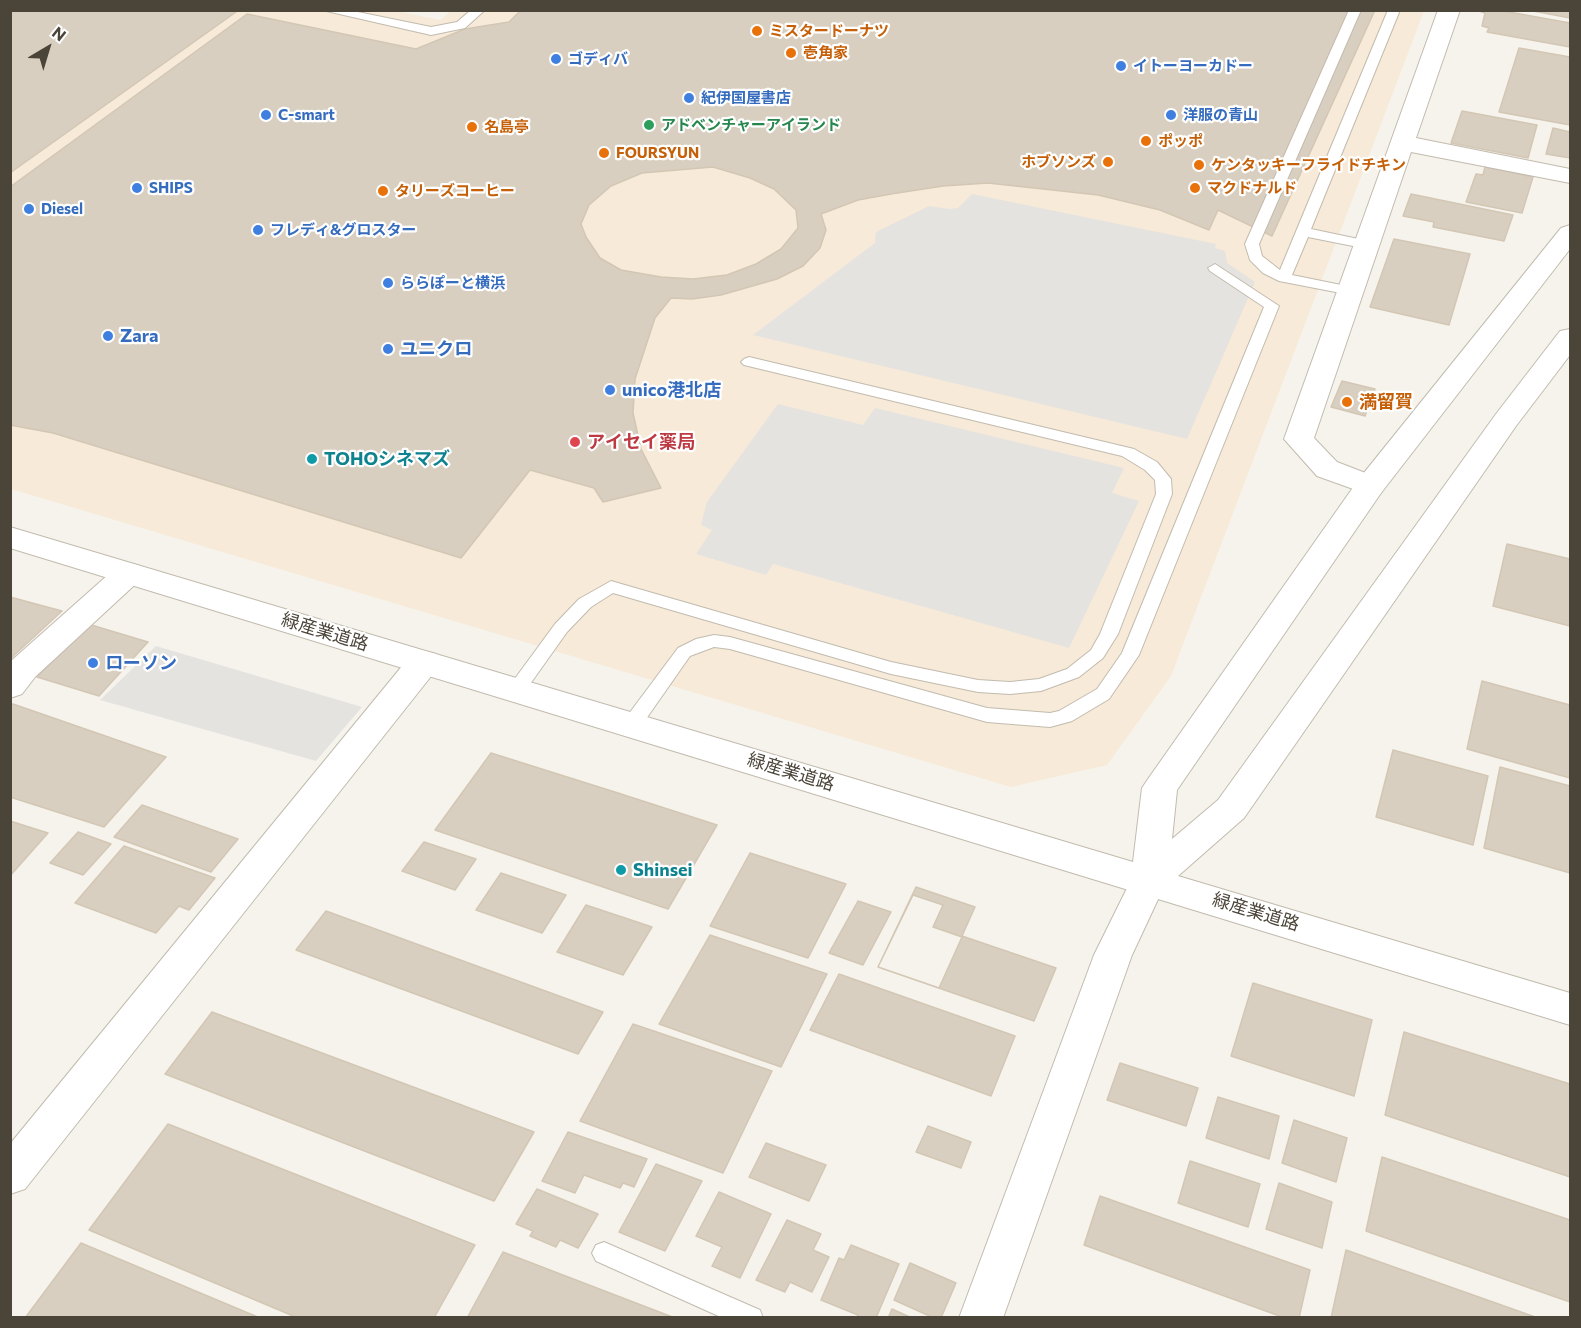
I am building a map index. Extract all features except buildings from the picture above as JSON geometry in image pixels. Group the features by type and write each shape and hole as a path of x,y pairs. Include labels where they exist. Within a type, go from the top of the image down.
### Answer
{"street":[{"path":"1370,486 1327,469 1299,440 1449,10"},
{"path":"1404,143 1570,176"},
{"path":"981,1317 1113,955 1149,880 1160,788 1370,486 1570,233"},
{"path":"1149,880 1231,809 1506,420 1570,338"},
{"name":"緑産業道路","path":"10,537 1570,1009"},
{"path":"10,686 23,669 129,573"},
{"path":"10,1176 424,662"}],"lane":[{"path":"328,10 431,31 461,25 479,10"},
{"path":"1351,291 1284,278 1268,270 1254,257 1252,244 1355,10"},
{"path":"1284,278 1394,10"},
{"path":"1303,232 1368,245"},
{"path":"632,724 684,652 702,643 714,641 987,716 1020,720 1050,720 1065,716 1103,694 1130,655 1272,306 1215,268"},
{"path":"517,689 561,628 585,603 611,587 891,669 978,686 1010,688 1041,685 1073,673 1097,654 1109,634 1164,494 1162,479 1151,466 1128,452 749,362"},
{"path":"604,1253 751,1317"}],"shaded area":[{"path":"392,10 440,20 452,10 1424,11 1171,676 1107,765 1011,787 11,489 10,11"},
{"path":"972,194 1216,244 1215,248 1225,251 1227,263 1255,282 1187,439 753,335 875,243 876,232 929,206 958,208"},
{"path":"778,404 863,425 875,408 1124,468 1112,493 1139,501 1069,648 773,564 766,575 696,554 712,530 701,525 707,502"},
{"path":"156,646 362,707 316,761 100,700"}],"place":[{"name":"ミスタードーナツ","path":"757,31"},
{"name":"壱角家","path":"791,53"},
{"name":"ゴディバ","path":"556,59"},
{"name":"イトーヨーカドー","path":"1121,66"},
{"name":"紀伊国屋書店","path":"689,98"},
{"name":"C-smart","path":"266,115"},
{"name":"洋服の青山","path":"1171,115"},
{"name":"アドベンチャーアイランド","path":"649,125"},
{"name":"名島亭","path":"472,127"},
{"name":"ポッポ","path":"1146,141"},
{"name":"FOURSYUN","path":"604,153"},
{"name":"ホブソンズ","path":"1108,162"},
{"name":"ケンタッキーフライドチキン","path":"1199,165"},
{"name":"SHIPS","path":"137,188"},
{"name":"マクドナルド","path":"1195,188"},
{"name":"タリーズコーヒー","path":"383,191"},
{"name":"Diesel","path":"29,209"},
{"name":"フレディ&グロスター","path":"258,230"},
{"name":"ららぽーと横浜","path":"388,283"},
{"name":"Zara","path":"108,336"},
{"name":"ユニクロ","path":"388,349"},
{"name":"unico港北店","path":"610,390"},
{"name":"満留賀","path":"1347,402"},
{"name":"アイセイ薬局","path":"575,442"},
{"name":"TOHOシネマズ","path":"312,459"},
{"name":"ローソン","path":"93,663"},
{"name":"Shinsei","path":"621,870"}]}
